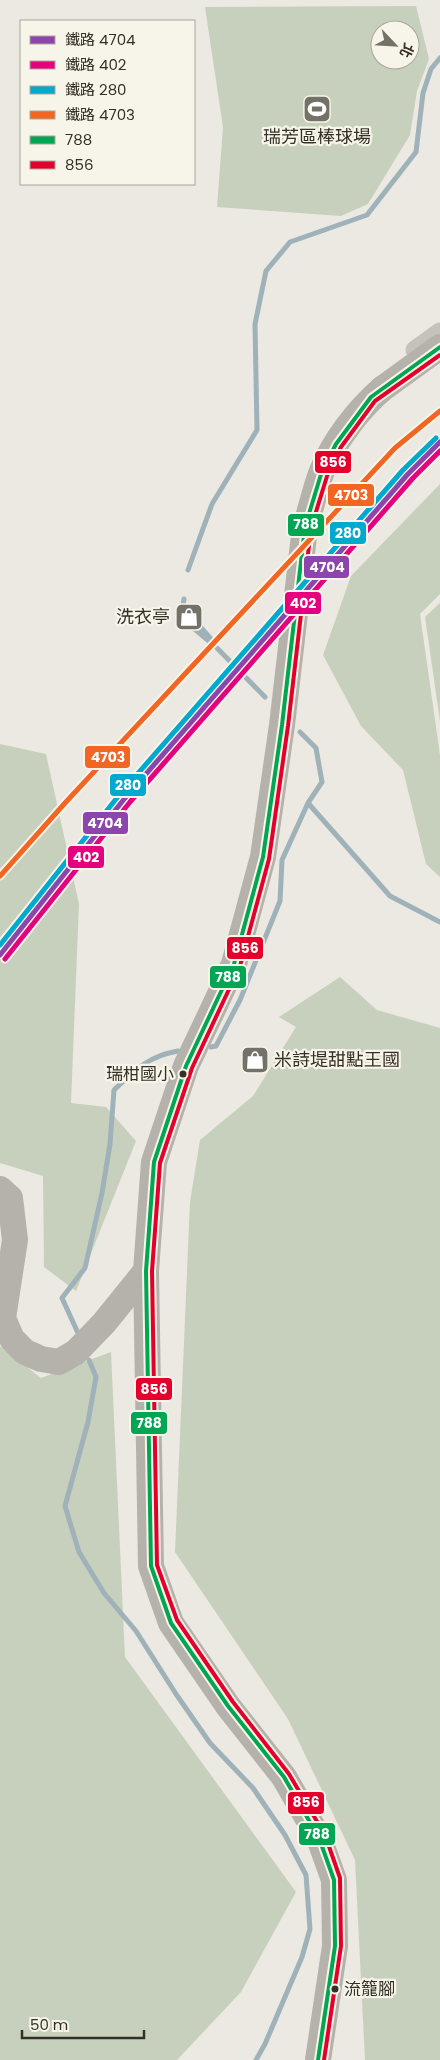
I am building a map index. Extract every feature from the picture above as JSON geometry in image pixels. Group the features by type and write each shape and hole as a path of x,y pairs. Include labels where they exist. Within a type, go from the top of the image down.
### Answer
{"main road":[{"path":"318,2060 335,1946 334,1880 319,1838 284,1777 228,1706 171,1624 151,1566 146,1271 154,1162 186,1066 234,964 263,857 282,726 294,614 308,518 322,471 336,444 371,397 440,347"},
{"path":"0,1189 10,1198 15,1240 3,1318 12,1339 25,1352 41,1359 59,1362 76,1352 104,1323 146,1271"}],"street":[{"path":"440,332 385,371 364,392 326,439 311,470 299,505 314,489 331,479 348,446 386,398 440,361"},
{"path":"274,675 297,674"}],"green space":[{"name":"瑞芳區棒球場","path":"416,6 419,20 370,20 370,70 420,70 420,22 429,59 417,91 410,135 368,204 341,216 217,207 223,127 205,7"},
{"path":"440,484 440,594 420,614 440,755 440,877 426,864 403,770 361,726 323,655 351,576"},
{"path":"440,603 440,721 425,617"},
{"path":"0,744 46,754 79,904 71,1103 106,1107 136,1141 76,1291 44,1267 43,1176 0,1163"},
{"path":"340,977 377,1010 440,1028 440,2060 365,2060 355,1860 288,1719 175,1552 190,1202 200,1140 253,1096 296,1027 279,1017"},
{"path":"0,1346 41,1378 111,1352 125,1657 296,1892 241,1992 177,2060 0,2060"}],"waterway":[{"path":"188,570 212,504 257,430 255,324 266,271 290,242 367,215 416,152 423,93 431,69 440,58"},
{"path":"182,612 184,599"},
{"path":"196,622 211,639"},
{"path":"191,626 216,647 265,697"},
{"path":"211,1047 216,1046 240,1000 280,901 282,860 308,803 322,782 316,748 300,732"},
{"path":"308,803 390,896 440,922"},
{"path":"78,1333 62,1298 85,1268 102,1193 110,1144 114,1090 142,1065 167,1053 178,1051"},
{"path":"89,1360 96,1377 88,1422 65,1506 79,1552 104,1593 136,1631 210,1743 253,1788 285,1835 306,1875 310,1929 302,1957 265,2044 256,2060"}],"rail line":[{"name":"4703","path":"0,876 65,803 395,448 440,411"},
{"name":"280","path":"0,945 120,794 403,470 436,438"},
{"name":"4704","path":"0,955 125,798 408,474 440,442"},
{"name":"402","path":"5,959 130,802 413,478 440,451"}],"transit line":[{"name":"788","path":"318,2060 335,1946 334,1880 319,1838 284,1777 228,1706 171,1623 151,1566 146,1271 154,1162 186,1066 234,964 263,857 282,725 305,527 322,471 336,444 371,397 440,347"},
{"name":"856","path":"324,2060 341,1946 340,1878 325,1835 289,1774 233,1702 177,1620 157,1565 152,1271 160,1163 192,1068 240,966 269,859 288,726 311,528 328,473 341,447 375,401 440,355"}],"place":[{"name":"瑞芳區棒球場","path":"317,109"},
{"name":"洗衣亭","path":"189,617"},
{"name":"米詩堤甜點王國","path":"255,1060"},
{"name":"瑞柑國小","path":"183,1074"},
{"name":"流籠腳","path":"335,1989"}]}
